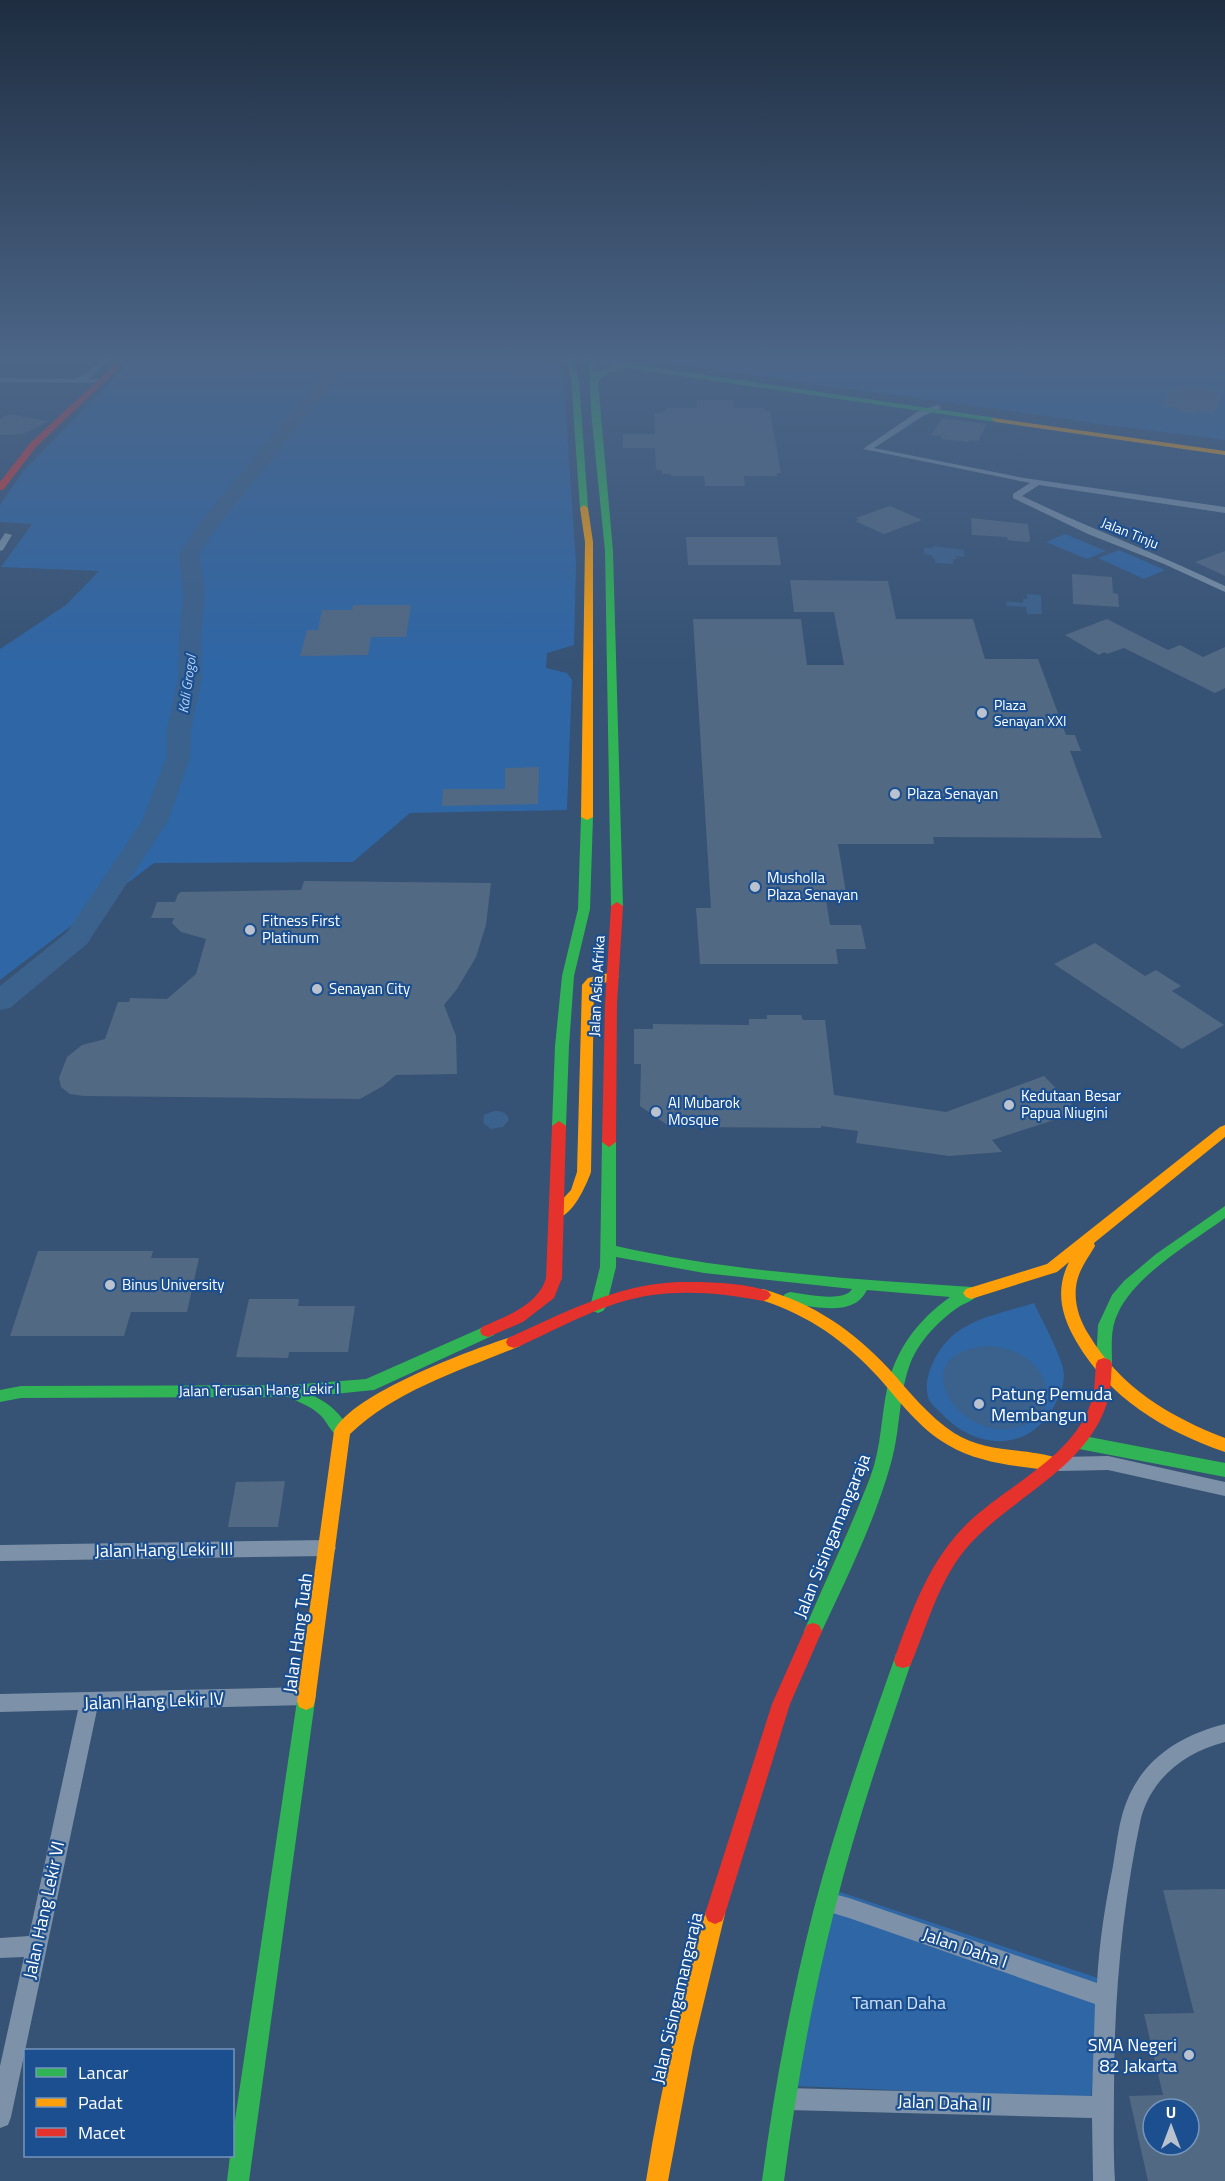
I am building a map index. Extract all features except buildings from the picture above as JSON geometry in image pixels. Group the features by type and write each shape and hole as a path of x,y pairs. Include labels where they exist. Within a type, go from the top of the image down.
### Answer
{"main road":[{"path":"0,474 12,460"},
{"path":"0,488 22,460"},
{"name":"Jalan Asia Afrika","path":"555,1241 562,1046 568,976 584,909 590,655 589,542 582,496 580,460"},
{"name":"Jalan Asia Afrika","path":"600,460 609,551 617,909 613,976 608,1250"},
{"path":"590,655 612,654"},
{"path":"556,1214 574,1197 583,1183 588,985 592,981 613,976"},
{"name":"Jalan Sisingamangaraja","path":"657,2181 671,2098 701,1966 728,1868 781,1704 879,1476 890,1440 896,1384 906,1356 919,1331 946,1307 972,1293 1030,1277 1052,1268 1225,1130"},
{"path":"773,2181 800,2015 826,1902 878,1728 930,1592 962,1538 986,1514 1054,1464 1079,1442 1101,1402 1104,1387 1102,1368 1108,1321 1117,1302 1138,1279 1225,1211"},
{"path":"1099,1230 1070,1276 1068,1308 1079,1334 1114,1382 1138,1402 1174,1423 1225,1445"},
{"name":"Jalan Terusan Hang Lekir I","path":"21,1392 291,1391 368,1385 518,1318 549,1294 554,1278 555,1241"},
{"path":"597,1307 608,1267 608,1250 650,1260 862,1285 972,1293"},
{"path":"650,1260 642,1275 644,1283 650,1290"},
{"path":"291,1391 326,1409 342,1431 351,1419 391,1392 597,1307 650,1290 700,1288 754,1291 844,1303 853,1302 858,1297 862,1285"},
{"path":"772,1295 836,1327 929,1419 956,1441 986,1453 1054,1464"},
{"name":"Jalan Hang Tuah","path":"238,2181 342,1431"},
{"path":"1079,1442 1225,1470"}],"street":[{"path":"923,460 1037,482 1225,510"},
{"name":"Jalan Tinju","path":"1037,482 1016,496 1091,532 1167,562 1225,589"},
{"path":"0,548 8,535"},
{"name":"Jalan Terusan Hang Lekir I","path":"0,1394 21,1392"},
{"path":"1054,1464 1108,1463 1225,1489"},
{"name":"Jalan Hang Lekir III","path":"0,1553 327,1548"},
{"name":"Jalan Hang Lekir IV","path":"0,1703 89,1703 307,1696"},
{"name":"Jalan Hang Lekir VI","path":"0,2117 89,1703"},
{"path":"1104,2181 1104,1997 1115,1903 1133,1809 1153,1773 1183,1747 1204,1737 1225,1733"},
{"name":"Jalan Daha I","path":"826,1902 1104,1997"},
{"path":"0,1948 36,1946"},
{"name":"Jalan Daha II","path":"785,2099 1103,2107"}],"green space":[{"path":"34,460 569,460 576,563 574,645 547,653 546,668 567,673 572,680 567,810 410,813 353,862 154,863 0,980 0,649 66,605 99,571 1,567 32,524 0,522 0,505 24,470"},
{"path":"1065,534 1106,551 1087,559 1046,542"},
{"path":"1119,550 1165,570 1144,579 1098,558"},
{"path":"1034,1303 1063,1368 1063,1385 1060,1395 1050,1413 1039,1426 1026,1435 1011,1440 997,1441 982,1439 967,1433 953,1424 929,1400 927,1381 933,1362 944,1344 966,1326 984,1318"},
{"name":"Taman Daha","path":"828,1888 1101,1979 1091,2098 794,2086"}],"shaded area":[{"path":"933,546 964,550 964,557 956,556 953,564 935,563 932,555 924,554 924,548 933,548"},
{"path":"1027,594 1041,595 1042,614 1027,614 1026,607 1006,606 1007,601 1023,603 1023,599 1027,599"},
{"path":"494,1111 507,1115 509,1120 503,1127 491,1129 483,1123 484,1115"},
{"path":"992,1346 1023,1356 1038,1370 1043,1379 1047,1398 1045,1407 1030,1422 1006,1429 983,1426 963,1415 949,1399 943,1381 947,1364 962,1352"}],"waterway":[{"name":"Kali Grogol","path":"0,1001 77,938 155,821 178,758 179,729 190,678 190,637 194,594 189,555 204,530 262,460"}],"traffic: fast":[{"path":"581,460 584,508"},
{"path":"600,460 609,551 617,906"},
{"path":"559,1126 568,976 584,909 587,817"},
{"path":"598,1307 608,1267 609,1142"},
{"path":"1104,1364 1106,1325 1118,1300 1144,1271 1225,1211"},
{"path":"608,1250 743,1272 972,1293"},
{"path":"790,1298 844,1303 856,1297 862,1285"},
{"path":"813,1631 864,1514 883,1464 895,1390 905,1359 912,1345 931,1320 971,1293"},
{"path":"0,1396 21,1392 291,1391 368,1385 488,1331"},
{"path":"293,1392 325,1409 342,1431"},
{"path":"1079,1442 1225,1470"},
{"path":"773,2181 798,2023 815,1945 842,1842 903,1660"},
{"path":"238,2181 306,1701"}],"traffic: slow":[{"path":"584,508 589,542 587,817"},
{"path":"556,1214 577,1192 584,1172 588,985 592,981 613,976"},
{"path":"971,1293 1052,1268 1225,1130"},
{"path":"1088,1246 1076,1263 1069,1283 1068,1295 1069,1308 1091,1353 1122,1388 1140,1402 1181,1427 1225,1445"},
{"path":"763,1295 802,1309 837,1330 867,1356 917,1410 947,1437 992,1455 1054,1464"},
{"path":"306,1701 342,1431 360,1414 401,1388 514,1342"},
{"path":"657,2181 682,2047 715,1914"}],"traffic: jam":[{"path":"0,488 22,460"},
{"path":"609,1142 611,1004 617,906"},
{"path":"488,1331 518,1318 549,1294 554,1278 559,1126"},
{"path":"514,1342 599,1304 652,1289 708,1288 763,1295"},
{"path":"903,1660 915,1626 937,1578 967,1535 988,1514 1056,1462 1075,1444 1091,1422 1101,1396 1104,1364"},
{"path":"715,1914 781,1704 813,1631"}],"place":[{"name":"Plaza Senayan XXI","path":"982,713"},
{"name":"Plaza Senayan","path":"895,794"},
{"name":"Musholla Plaza Senayan","path":"755,887"},
{"name":"Fitness First Platinum","path":"250,930"},
{"name":"Senayan City","path":"317,989"},
{"name":"Kedutaan Besar Papua Niugini","path":"1009,1105"},
{"name":"Al Mubarok Mosque","path":"656,1112"},
{"name":"Binus University","path":"110,1285"},
{"name":"Patung Pemuda Membangun","path":"979,1404"},
{"name":"SMA Negeri 82 Jakarta","path":"1189,2055"}]}
